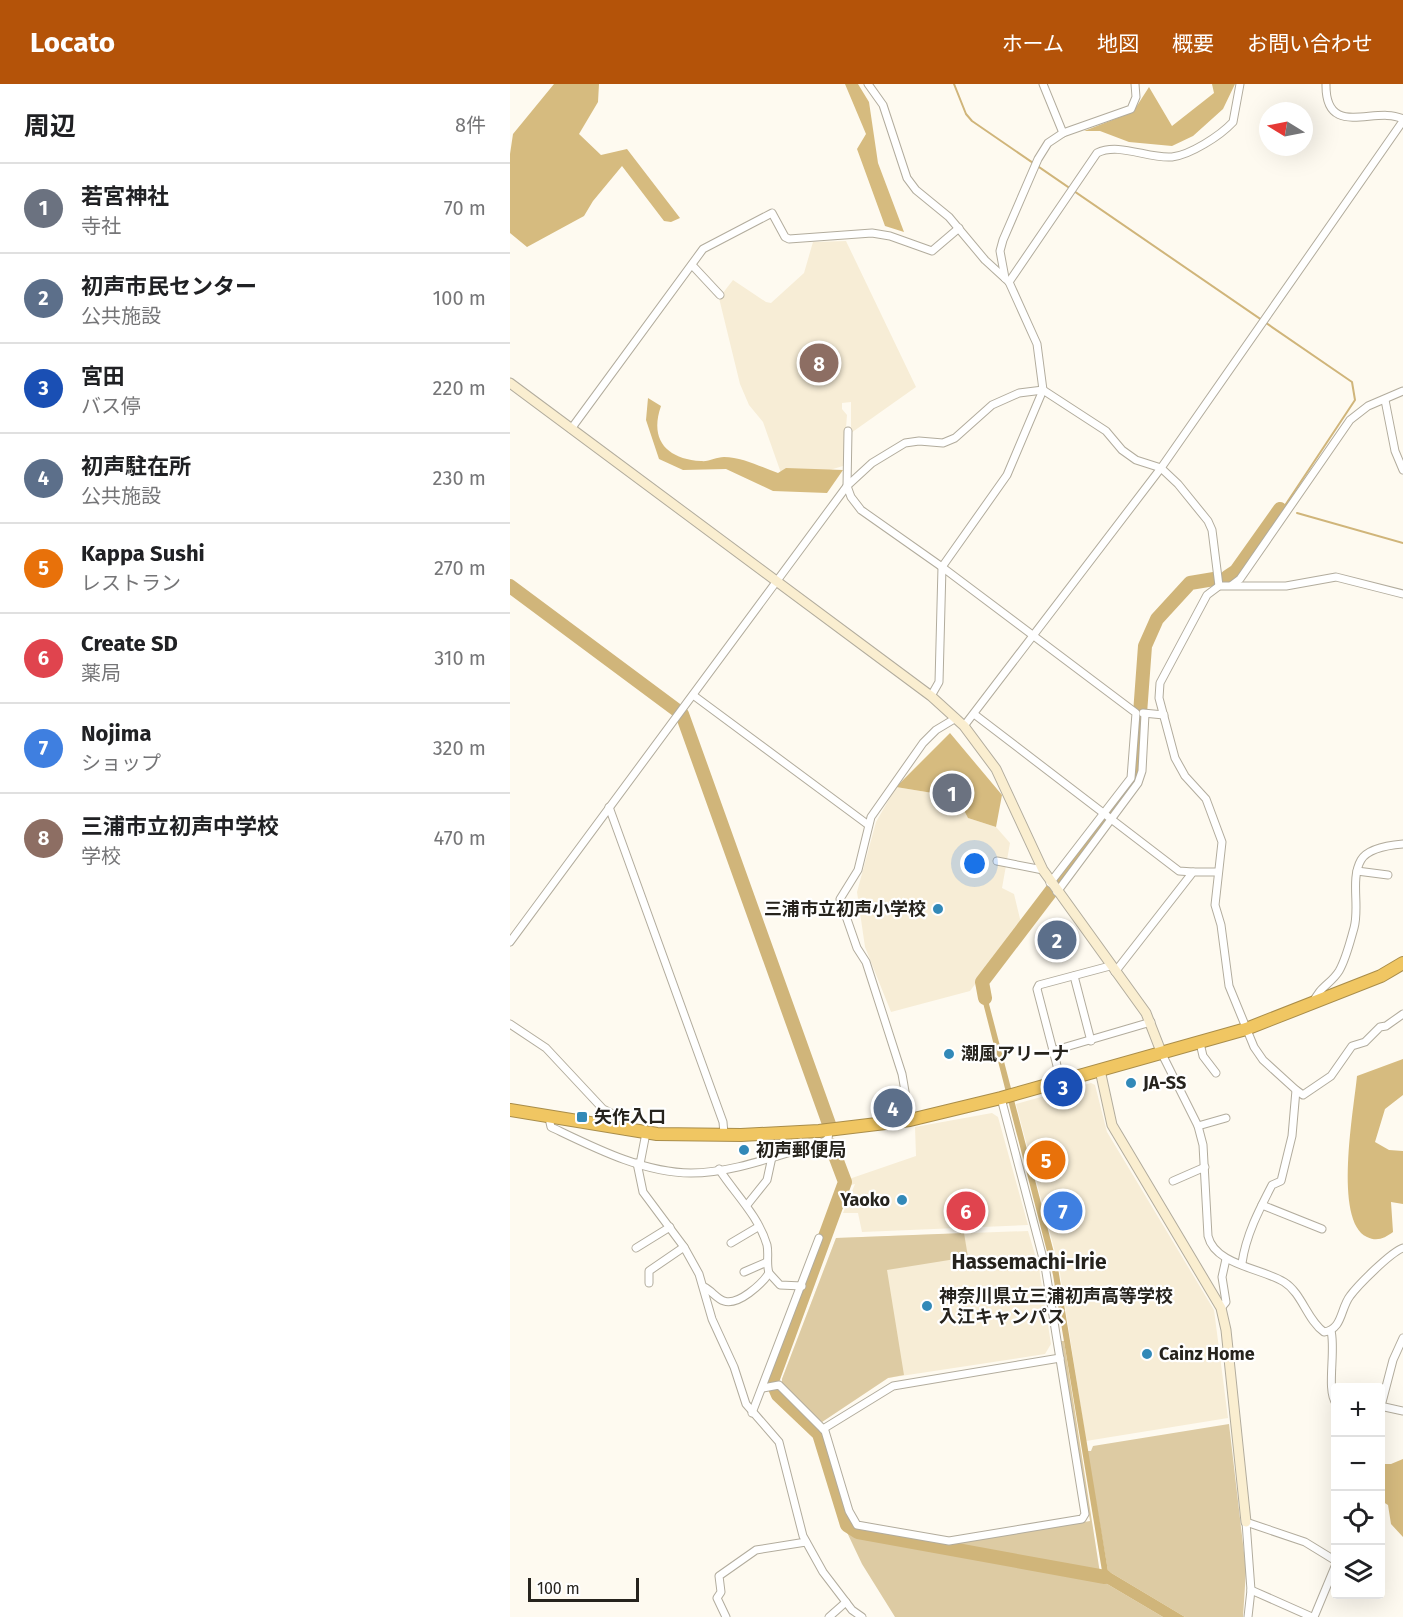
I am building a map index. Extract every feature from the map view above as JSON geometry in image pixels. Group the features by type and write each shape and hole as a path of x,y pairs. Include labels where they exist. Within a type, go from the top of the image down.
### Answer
{"highway":[{"path":"1367,981 1403,957"},
{"path":"510,1110 646,1133 724,1134 829,1131 910,1120 1002,1098 1246,1029 1367,981 1403,963"}],"street":[{"path":"868,84 884,105 907,178 924,200 959,228 985,260 1007,280"},
{"path":"1043,84 1063,133"},
{"path":"931,696 939,682 942,567 1003,481 1043,390 1037,344 1007,280 1000,251 1003,240 1038,159 1048,143 1063,133 1131,109 1136,97 1136,84"},
{"path":"1007,280 1097,153 1102,151 1171,157 1196,148 1233,122 1240,84"},
{"path":"964,726 1035,637 1161,468 1403,120 1390,114 1356,119 1341,116 1331,107 1326,96 1326,84"},
{"path":"572,429 703,249 772,213 785,237 789,239 872,233 890,236 932,252 959,228"},
{"path":"692,265 720,295"},
{"path":"510,383 931,696 964,726 1004,783 1043,870 1053,887 1151,1022 1162,1054 1198,1126 1205,1167 1210,1244 1226,1259 1242,1263 1285,1282 1309,1311 1318,1328 1324,1332 1331,1331 1338,1324 1350,1296 1403,1248"},
{"path":"510,942 847,486 872,463 905,443 920,441 943,443 955,438 992,405 1019,393 1043,390 1106,431 1122,450 1136,460 1161,468 1208,521 1214,540 1219,586"},
{"path":"1232,585 1240,579 1357,412 1403,391"},
{"path":"1385,400 1395,451 1403,470"},
{"path":"848,431 847,486 861,510 1141,713 1164,715"},
{"path":"1403,594 1336,577 1286,586 1219,586 1207,595 1160,683 1160,698 1179,768 1209,805 1223,848 1215,905 1221,925 1226,974 1246,1029 1263,1060 1303,1095 1331,1076 1352,1046 1368,1040 1380,1027 1386,1026 1403,1014"},
{"path":"693,696 867,824"},
{"path":"1053,887 1108,816 1132,773 1141,713"},
{"path":"974,714 1179,871 1218,872"},
{"path":"910,1120 902,1074 869,973 840,904 842,894 858,870 867,824 923,742 936,730 956,718"},
{"path":"609,807 723,1122 724,1134"},
{"path":"1053,887 1108,816"},
{"path":"1313,1003 1320,988 1333,979 1344,960 1356,920 1358,871 1362,858 1368,853 1402,842"},
{"path":"998,861 1043,870"},
{"path":"1358,871 1388,875"},
{"path":"1061,1081 1037,989 1039,985 1113,969 1193,872"},
{"path":"1074,976 1091,1041"},
{"path":"1052,1051 1151,1022"},
{"path":"510,1024 546,1048 603,1109 625,1120 626,1131"},
{"path":"1200,1043 1203,1056 1215,1073"},
{"path":"1100,1070 1112,1125 1221,1308 1226,1329 1246,1522 1251,1590 1248,1617"},
{"path":"1242,1263 1245,1245 1262,1205 1272,1185 1281,1181 1292,1136 1296,1090"},
{"path":"765,1388 777,1385 823,1429 852,1520 857,1525 949,1541 1082,1519 1085,1514 1045,1266 1002,1098"},
{"path":"549,1118 553,1129 638,1164 685,1173 719,1169 826,1142 829,1131"},
{"path":"1198,1126 1226,1118"},
{"path":"646,1133 638,1164 643,1192 684,1247 704,1287 712,1319 752,1413 779,1442 793,1506 806,1542 846,1602 862,1617"},
{"path":"747,1205 767,1180 772,1157"},
{"path":"1173,1181 1205,1167"},
{"path":"719,1169 747,1205 767,1245 769,1274 780,1285 802,1286"},
{"path":"1262,1205 1322,1229"},
{"path":"636,1248 670,1227"},
{"path":"730,1243 758,1227"},
{"path":"752,1413 765,1388 766,1373 819,1239"},
{"path":"649,1283 649,1271 684,1247"},
{"path":"1221,1308 1226,1302 1222,1277 1226,1259"},
{"path":"744,1272 767,1262"},
{"path":"704,1287 723,1301 732,1302 744,1296 769,1274"},
{"path":"1331,1331 1335,1344 1331,1383"},
{"path":"1385,1391 1393,1360 1403,1338"},
{"path":"823,1429 894,1386 1060,1358"},
{"path":"1385,1407 1403,1411"},
{"path":"1246,1522 1305,1542 1331,1560"},
{"path":"726,1617 717,1598 721,1592 719,1576 756,1550 806,1542"},
{"path":"1251,1590 1313,1617 1331,1573"},
{"path":"829,1617 846,1602"}],"shaded area":[{"path":"554,84 599,84 598,102 579,134 601,155 627,149 680,218 671,222 664,221 622,166 593,201 584,216 527,247 510,233 510,154 513,134"},
{"path":"845,84 858,84 869,102 878,163 904,232 885,226 857,149 866,134"},
{"path":"1212,84 1235,84 1223,109 1193,136 1172,146 1129,142 1100,131 1084,131 1133,112 1149,87 1172,126 1214,93"},
{"path":"846,241 916,387 851,433 851,402 842,403 842,409 847,415 843,466 823,472 781,473 763,422 749,405 740,384 719,298 733,280 771,303 804,273 813,242"},
{"path":"648,398 661,406 657,429 659,438 670,452 679,456 704,461 731,457 778,473 786,468 843,470 827,493 773,491 726,469 683,470 659,459 646,420"},
{"path":"950,733 1002,795 996,827 968,818 957,797 896,787"},
{"name":"三浦市立初声小学校","path":"896,787 957,797 968,818 996,827 1010,843 1002,888 1014,894 1021,923 970,991 891,1012 865,947 857,892 876,822"},
{"path":"983,981 1058,1268 1108,1571 1185,1617 1163,1617 1097,1578 1102,1571 1053,1275 981,995 980,983"},
{"path":"1403,1059 1403,1095 1385,1109 1375,1142 1389,1150 1403,1151 1403,1204 1391,1202 1393,1232 1384,1238 1374,1239 1367,1237 1357,1227 1351,1210 1348,1188 1350,1137 1357,1076"},
{"path":"1091,1083 1095,1085 1107,1132 1214,1310 1228,1418 1086,1441 1059,1267 1016,1104"},
{"path":"992,1113 998,1117 1028,1225 862,1232 858,1213 843,1213 855,1184 851,1185 849,1179 916,1156 915,1127"},
{"name":"神奈川県立三浦初声高等学校 入江キャンパス","path":"1028,1231 1039,1268 1051,1344 1045,1354 888,1378 822,1422 782,1379 836,1238"},
{"path":"964,1233 968,1257 887,1270 904,1375 888,1378 822,1422 782,1385 782,1379 836,1238"},
{"path":"1061,1341 1064,1341 1100,1573 948,1545 1090,1521"},
{"path":"1229,1424 1246,1570 1243,1617 1185,1617 1108,1571 1087,1451 1091,1451 1093,1446"},
{"path":"1403,1459 1403,1537 1391,1524 1388,1505 1385,1503 1385,1464"},
{"path":"844,1526 852,1534 868,1540 868,1537 1097,1578 1163,1617 895,1617 862,1564"}],"waterway":[{"path":"954,84 966,114 972,121 1352,382 1355,400 1282,510"},
{"path":"1227,577 1236,571 1280,509"},
{"path":"1297,513 1403,543"},
{"path":"985,998 982,982 1135,781 1145,646 1157,619 1190,583 1214,579"},
{"path":"510,586 682,714 829,1124"},
{"path":"831,1145 845,1182 772,1381 778,1395 819,1434 847,1525 858,1532 1105,1577"}],"place":[{"name":"三浦市立初声中学校","path":"819,363"},
{"name":"若宮神社","path":"952,793"},
{"name":"三浦市立初声小学校","path":"938,909"},
{"name":"初声市民センター","path":"1057,940"},
{"name":"潮風アリーナ","path":"949,1054"},
{"name":"JA-SS","path":"1131,1083"},
{"name":"宮田","path":"1063,1087"},
{"name":"初声駐在所","path":"893,1108"},
{"name":"矢作入口","path":"582,1117"},
{"name":"初声郵便局","path":"744,1150"},
{"name":"Kappa Sushi","path":"1046,1160"},
{"name":"Yaoko","path":"902,1200"},
{"name":"Create SD","path":"966,1211"},
{"name":"Nojima","path":"1063,1211"},
{"name":"神奈川県立三浦初声高等学校 入江キャンパス","path":"927,1306"},
{"name":"Cainz Home","path":"1147,1354"}],"district":[{"name":"Hassemachi-Irie","path":"1029,1262"}]}
